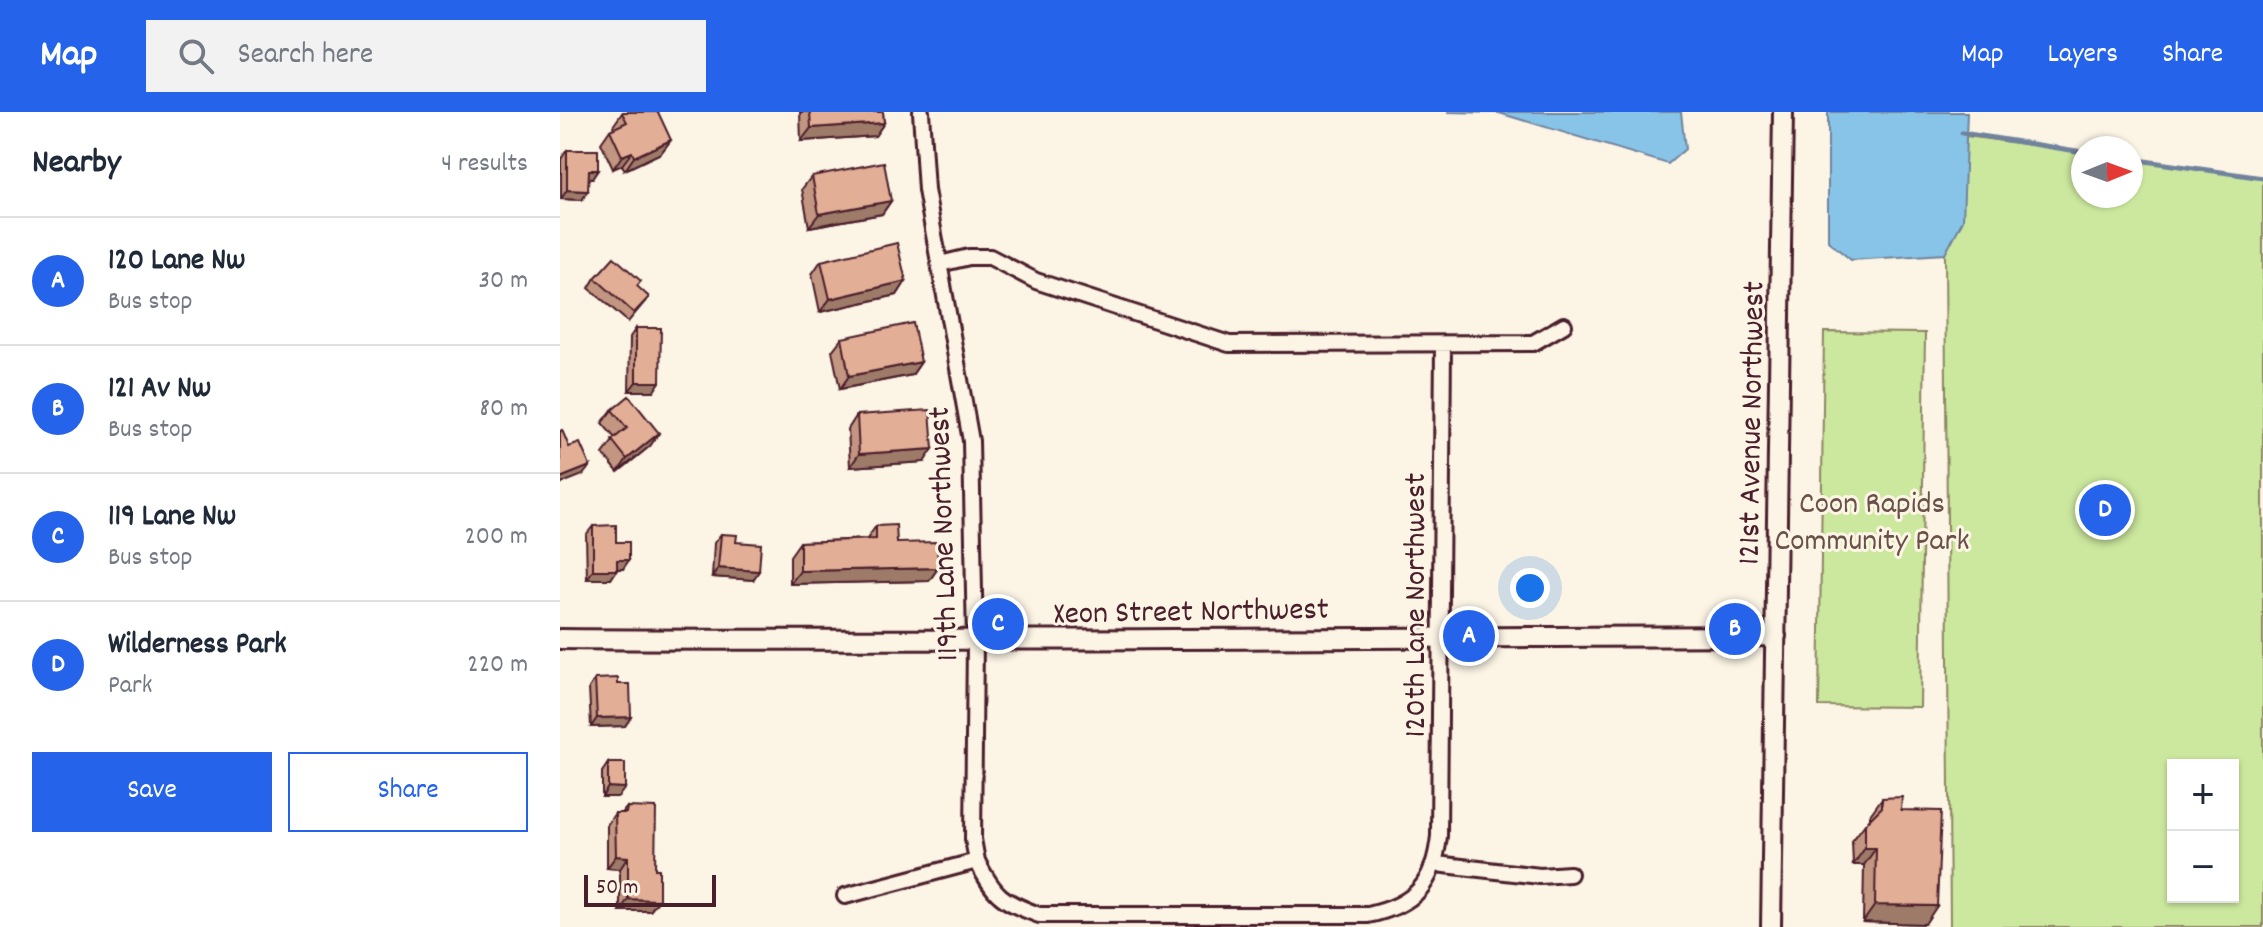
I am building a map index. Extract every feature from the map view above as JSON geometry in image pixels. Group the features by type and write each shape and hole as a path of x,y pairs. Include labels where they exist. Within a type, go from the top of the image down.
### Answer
{"street":[{"name":"119th Lane Northwest","path":"921,112 926,190 971,441 975,642 973,839 977,861"},
{"name":"121st Avenue Northwest","path":"1771,927 1783,112"},
{"path":"940,264 969,257 990,257 1036,281 1229,344 1533,343 1564,325"},
{"name":"120th Lane Northwest","path":"1436,864 1442,635 1443,345"},
{"name":"Xeon Street Northwest","path":"560,639 975,642 1442,635 1776,636"},
{"path":"845,896 977,861 992,891 1014,906 1051,916 1368,915 1392,910 1410,899 1428,881 1436,864 1540,876 1570,874"}],"green space":[{"path":"1966,136 2071,150 2071,208 2143,208 2143,161 2263,178 2263,927 1950,927 1945,254"},
{"name":"Coon Rapids Community Park","path":"1824,332 1925,333 1920,707 1819,706"}],"water":[{"path":"1447,112 1681,112 1685,149 1668,164 1499,113"},
{"path":"1828,112 1967,112 1963,220 1945,254 1851,260 1828,241"}],"building":[{"path":"623,112 658,112 671,140 634,157 632,152 622,156 610,130 627,122"},
{"path":"810,112 883,112 884,123 811,128"},
{"path":"567,150 598,150 598,170 589,170 588,191 567,190"},
{"path":"884,162 891,201 819,214 812,176"},
{"path":"897,243 906,281 830,299 821,261"},
{"path":"614,257 641,281 637,286 649,297 634,313 595,278"},
{"path":"913,323 921,362 849,376 842,338"},
{"path":"636,328 661,328 660,382 636,382"},
{"path":"629,396 659,433 627,459 612,440 627,428 612,410"},
{"path":"930,410 933,449 859,454 857,415"},
{"path":"560,431 569,447 580,443 590,466 560,478"},
{"path":"616,525 616,542 629,542 629,560 617,560 617,570 593,570 593,526"},
{"path":"896,525 897,543 937,542 938,568 800,571 800,542 876,539 876,526"},
{"path":"721,534 737,535 736,542 761,544 759,571 718,568"},
{"path":"618,678 618,684 630,684 631,717 597,718 595,679"},
{"path":"608,763 625,763 625,788 608,787"},
{"path":"1902,797 1901,810 1941,811 1937,906 1875,905 1876,848 1865,848 1865,824 1882,807 1882,798"},
{"path":"627,807 656,808 655,869 659,869 659,900 628,899 628,857 616,856 615,813 626,813"}],"waterway":[{"path":"1962,133 2071,150"},
{"path":"2143,161 2263,178"}],"place":[{"name":"Wilderness Park","path":"2105,510"},
{"name":"119 Lane Nw","path":"998,624"},
{"name":"121 Av Nw","path":"1735,629"},
{"name":"120 Lane Nw","path":"1469,636"}]}
